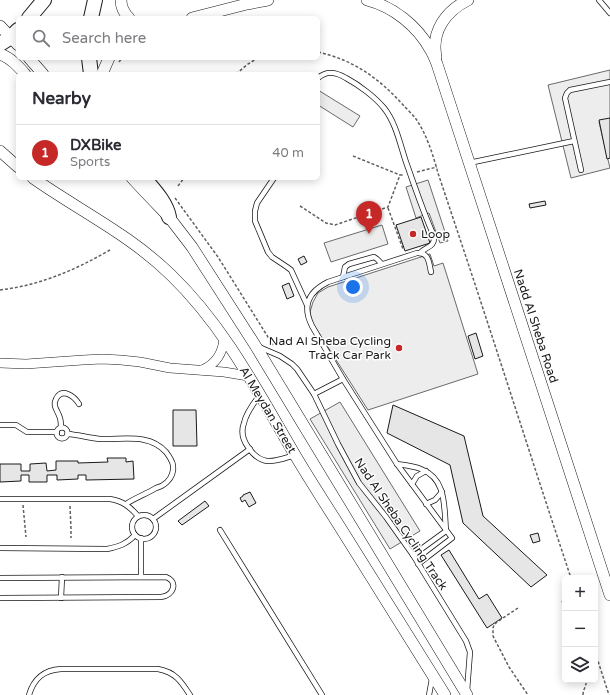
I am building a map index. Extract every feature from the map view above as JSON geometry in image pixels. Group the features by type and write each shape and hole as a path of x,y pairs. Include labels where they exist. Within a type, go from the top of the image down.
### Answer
{"main road":[{"path":"31,16 44,0"},
{"path":"91,16 95,0"},
{"path":"89,60 91,72"},
{"path":"146,180 164,202 169,217"}],"street":[{"path":"121,0 122,7 127,16"},
{"path":"200,16 268,0"},
{"name":"Nadd Al Sheba Road","path":"367,0 385,6 399,14 411,24 422,36 437,64 610,595"},
{"name":"Nadd Al Sheba Road","path":"437,64 435,41 438,30 450,11 459,4 468,0"},
{"path":"0,26 12,39"},
{"path":"0,54 11,59 23,72"},
{"path":"31,60 41,72"},
{"path":"103,72 108,60"},
{"path":"0,151 16,165"},
{"name":"Al Meydan Street","path":"36,180 134,243 171,274 208,316 260,394 295,455 445,695"},
{"path":"127,180 138,191 144,192"},
{"name":"Al Meydan Street","path":"134,180 169,217 192,247 255,345 467,695"},
{"path":"200,371 210,366 218,358 223,349 224,338"},
{"path":"0,363 26,364 102,359 140,362 170,368 224,372 248,376"}],"lane":[{"path":"599,0 610,13"},
{"path":"307,305 314,292 320,286 382,264 420,253 432,245 434,239 389,116 384,109 368,94 343,76 329,72 320,77"},
{"path":"581,170 566,102 567,93 570,90 610,82"},
{"path":"469,163 574,141"},
{"path":"273,180 257,203 255,212 255,221 268,252 272,257 291,270 307,305 309,320 343,379 397,464 452,538 418,564"},
{"path":"420,253 423,253 427,258 432,272"},
{"path":"343,277 345,267 349,264 374,257 382,264"},
{"name":"Nad Al Sheba Cycling Track","path":"255,345 280,356 297,369 314,394 356,479 413,555 466,641 469,646 470,658 467,695"},
{"path":"314,394 343,379"},
{"path":"57,432 61,427 60,417 55,406 57,398 61,395 68,394 74,397 79,404"},
{"path":"260,394 246,417 243,428 244,439 253,454 264,461 278,460 295,455"},
{"path":"0,425 16,425 27,432 57,432"},
{"path":"61,427 65,428 68,434"},
{"path":"57,432 58,436 61,438 68,434 101,439 141,439 159,446 167,454 173,468 170,479 166,483 126,504"},
{"path":"153,519 250,449"},
{"path":"397,464 420,468 432,475 437,480 442,492 446,531"},
{"path":"412,484 417,476 426,471"},
{"path":"426,504 435,500 442,492"},
{"path":"0,499 110,499 126,504 138,516"},
{"path":"146,515 153,519 157,526 154,534 147,539 135,535 133,531 133,523 138,516 146,515"},
{"path":"220,530 322,695"},
{"path":"413,555 446,531"},
{"path":"0,548 107,549 125,544 135,535"},
{"path":"141,538 141,577"},
{"path":"0,578 166,577 172,581 173,584 172,590 168,595 161,597 0,598"},
{"path":"61,598 62,578"},
{"path":"29,695 32,686 39,677 49,671 61,669 163,670 178,679 190,695"},
{"path":"430,695 433,676"}],"path":[{"path":"320,53 353,64 375,78 387,88 417,120 424,133 437,167 570,575"},
{"path":"238,72 255,60"},
{"path":"353,156 400,176 437,167"},
{"path":"400,176 388,207 405,257"},
{"path":"178,186 182,180"},
{"path":"171,193 218,257 280,356"},
{"path":"300,206 326,223 335,225 388,207"},
{"path":"0,290 29,285 52,278 80,266 110,250"},
{"path":"22,499 26,537"},
{"path":"70,499 70,538"},
{"path":"518,608 497,622 494,625 492,632 494,639 509,667 528,695"},
{"path":"598,661 609,695"},
{"path":"583,695 587,683"}],"shaded area":[{"path":"610,70 610,119 599,122 610,168 571,178 548,85"},
{"path":"320,91 360,116 353,127 320,106"},
{"path":"428,180 448,241 440,243 429,213 416,218 406,187"},
{"path":"382,225 388,244 331,262 324,243"},
{"name":"Nad Al Sheba Cycling Track Car Park","path":"430,254 434,266 443,263 478,374 368,410 312,322 310,312 313,302 318,293 328,287"},
{"path":"340,402 420,531 390,549 310,419"}],"building":[{"path":"610,118 610,158 607,159 599,120"},
{"path":"545,201 546,205 530,208 529,204"},
{"name":"Loop","path":"421,217 430,243 405,251 396,225"},
{"path":"304,256 307,262 301,265 298,259"},
{"path":"289,283 294,296 287,299 282,286"},
{"path":"476,333 483,356 475,359 468,336"},
{"path":"393,405 464,436 483,516 547,575 531,587 463,523 450,465 387,433"},
{"path":"173,410 196,410 197,446 173,446"},
{"path":"107,458 126,458 126,462 133,461 134,479 86,480 86,475 78,475 78,479 57,480 57,475 47,475 47,482 29,482 29,475 21,475 21,481 0,482 0,464 21,464 21,471 30,471 30,464 46,463 47,471 56,470 56,461 78,461 78,463 108,462"},
{"path":"250,492 256,503 249,507 245,500 242,502 240,498"},
{"path":"205,501 209,506 182,525 178,521"},
{"path":"538,533 540,541 533,543 530,535"},
{"path":"449,550 479,599 487,594 502,618 487,628 441,555"}],"place":[{"name":"DXBike","path":"369,234"},
{"name":"Loop","path":"413,234"},
{"name":"Nad Al Sheba Cycling Track Car Park","path":"399,348"}]}
